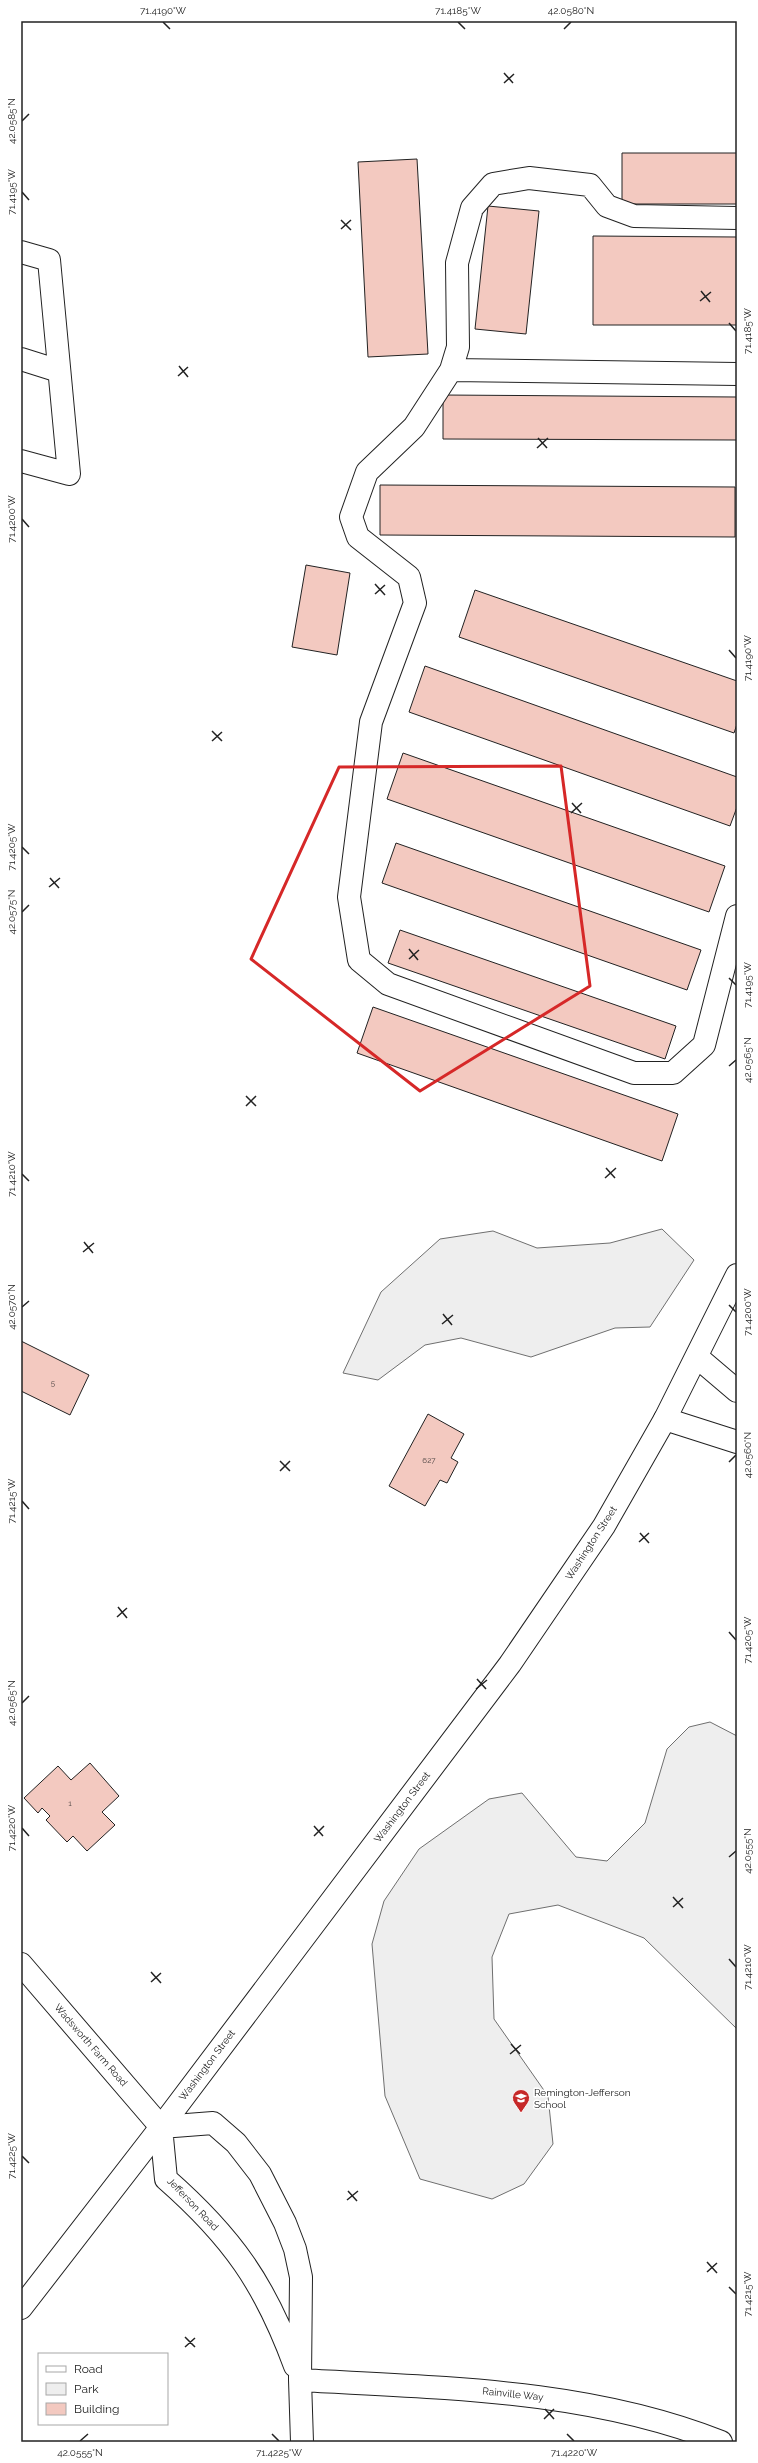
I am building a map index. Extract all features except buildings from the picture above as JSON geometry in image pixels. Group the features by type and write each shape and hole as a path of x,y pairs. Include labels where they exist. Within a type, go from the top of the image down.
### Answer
{"street":[{"path":"737,218 634,216 607,206 590,185 529,178 493,184 472,208 457,263 458,347 451,370 414,427 367,472 351,517 358,537 409,577 415,603 371,722 349,896 359,960 388,984 634,1073 673,1073 704,1045 737,916"},
{"path":"21,252 49,260 69,474 21,461"},
{"path":"21,359 59,370"},
{"path":"451,370 737,374"},
{"name":"Washington Street","path":"21,2308 161,2127 510,1664 604,1526 665,1419 737,1275"},
{"path":"697,1357 737,1391"},
{"path":"665,1419 737,1442"},
{"name":"Wadsworth Farm Road","path":"21,1964 161,2127"},
{"name":"Jefferson Road","path":"300,2380 284,2337 262,2290 243,2260 221,2232 166,2179 161,2127 213,2123 236,2143 260,2174 270,2193 295,2249 301,2277 300,2380 302,2442"},
{"name":"Rainville Way","path":"300,2380 467,2389 571,2400 637,2415 721,2442"}],"highlighted area":[{"path":"561,766 590,986 420,1091 251,959 339,767"}],"green space":[{"path":"662,1229 694,1260 650,1327 615,1328 531,1357 461,1338 425,1345 378,1380 343,1373 381,1292 440,1239 493,1231 537,1248 610,1243"},
{"path":"710,1722 737,1736 737,2029 644,1938 558,1905 509,1914 492,1957 494,2019 548,2096 553,2144 524,2184 492,2199 420,2179 385,2096 372,1944 384,1901 419,1849 489,1799 522,1793 576,1857 607,1861 645,1823 667,1749 689,1727"}],"place":[{"name":"Remington-Jefferson School","path":"521,2113"}]}
